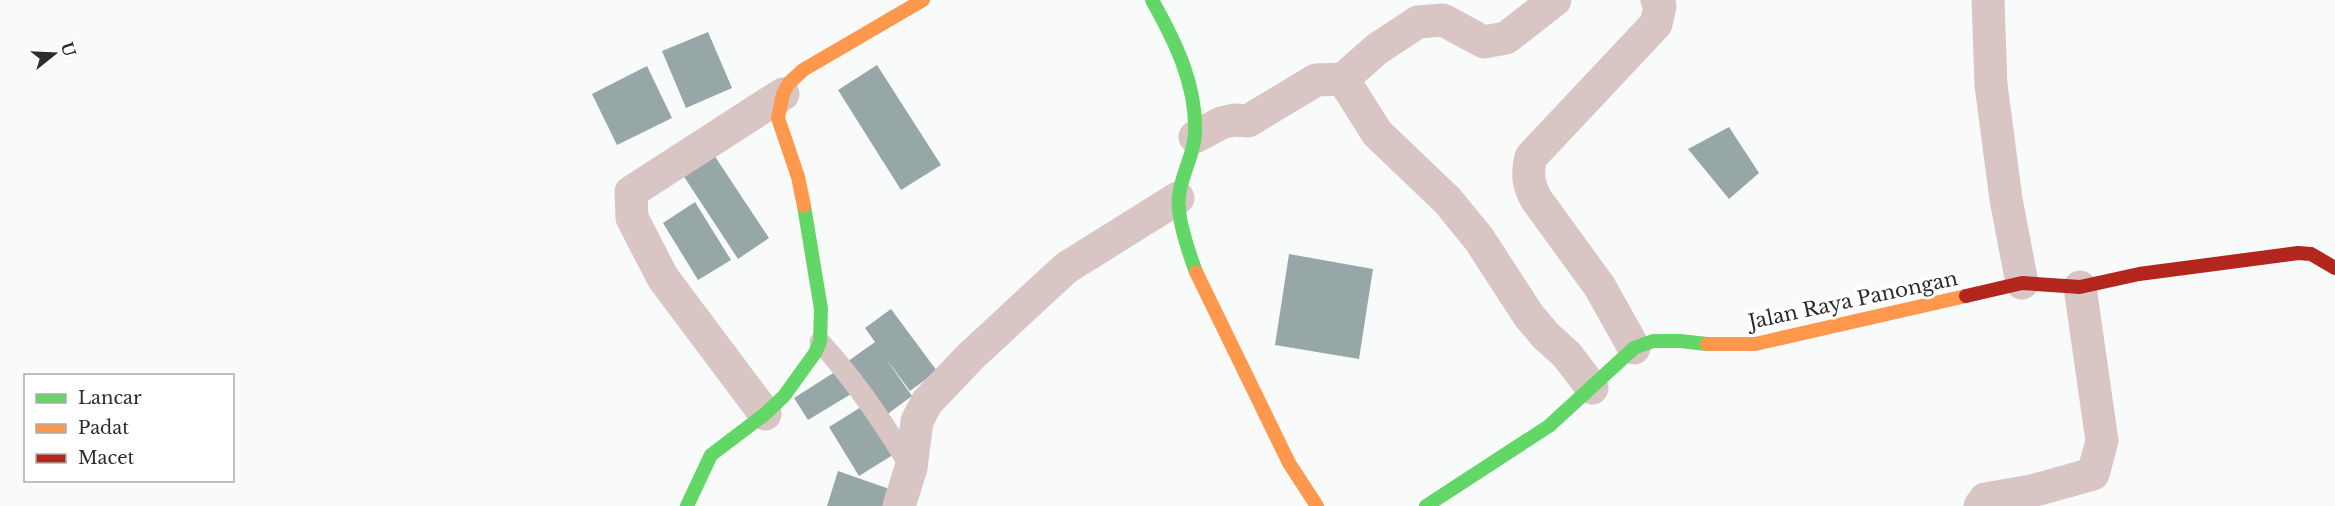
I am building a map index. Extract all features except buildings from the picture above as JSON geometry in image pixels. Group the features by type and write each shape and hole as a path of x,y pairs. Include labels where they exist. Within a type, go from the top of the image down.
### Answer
{"street":[{"path":"687,506 711,455 765,414 784,396 815,353 820,342 821,309 807,219 798,177 778,118 783,94 789,83 803,69 923,0"},
{"path":"1152,0 1173,37 1190,84 1195,110 1195,137 1178,198 1186,244 1202,286 1288,463 1317,506"},
{"path":"1195,137 1221,123 1234,120 1248,121 1316,80 1343,79 1377,49 1418,22 1443,20 1484,42 1506,38 1555,0"},
{"path":"1634,348 1600,287 1536,199 1527,173 1531,157 1656,24 1660,6 1657,0"},
{"path":"1988,0 1991,85 2006,198 2022,283"},
{"path":"1343,79 1377,133 1448,201 1479,239 1529,316 1567,355 1592,388"},
{"path":"765,414 663,278 632,218 631,192 783,94"},
{"path":"900,506 911,468 917,421 927,402 971,356 1066,268 1178,198"},
{"name":"Jalan Raya Panongan","path":"1426,506 1549,426 1634,348 1653,341 1680,341 1719,346 1755,344 2022,283 2080,287 2139,274 2298,253 2311,254 2335,268"},
{"path":"1980,506 1984,499 2032,491 2093,474 2102,441 2080,287"}],"lane":[{"path":"820,342 850,376 889,431 911,468"}],"traffic: fast":[{"path":"1152,0 1183,64 1195,116 1194,142 1180,188 1179,214 1196,272"},
{"path":"687,506 711,455 765,414 784,396 815,353 820,342 821,309 804,206"},
{"path":"1426,506 1549,426 1634,348 1653,341 1707,344"}],"traffic: slow":[{"path":"804,206 798,177 778,118 783,94 789,83 803,70 923,0"},
{"path":"1196,272 1289,463 1317,506"},
{"path":"1707,344 1755,344 1966,296"}],"traffic: jam":[{"path":"1966,296 2022,283 2080,287 2139,274 2298,253 2311,254 2335,268"}]}
